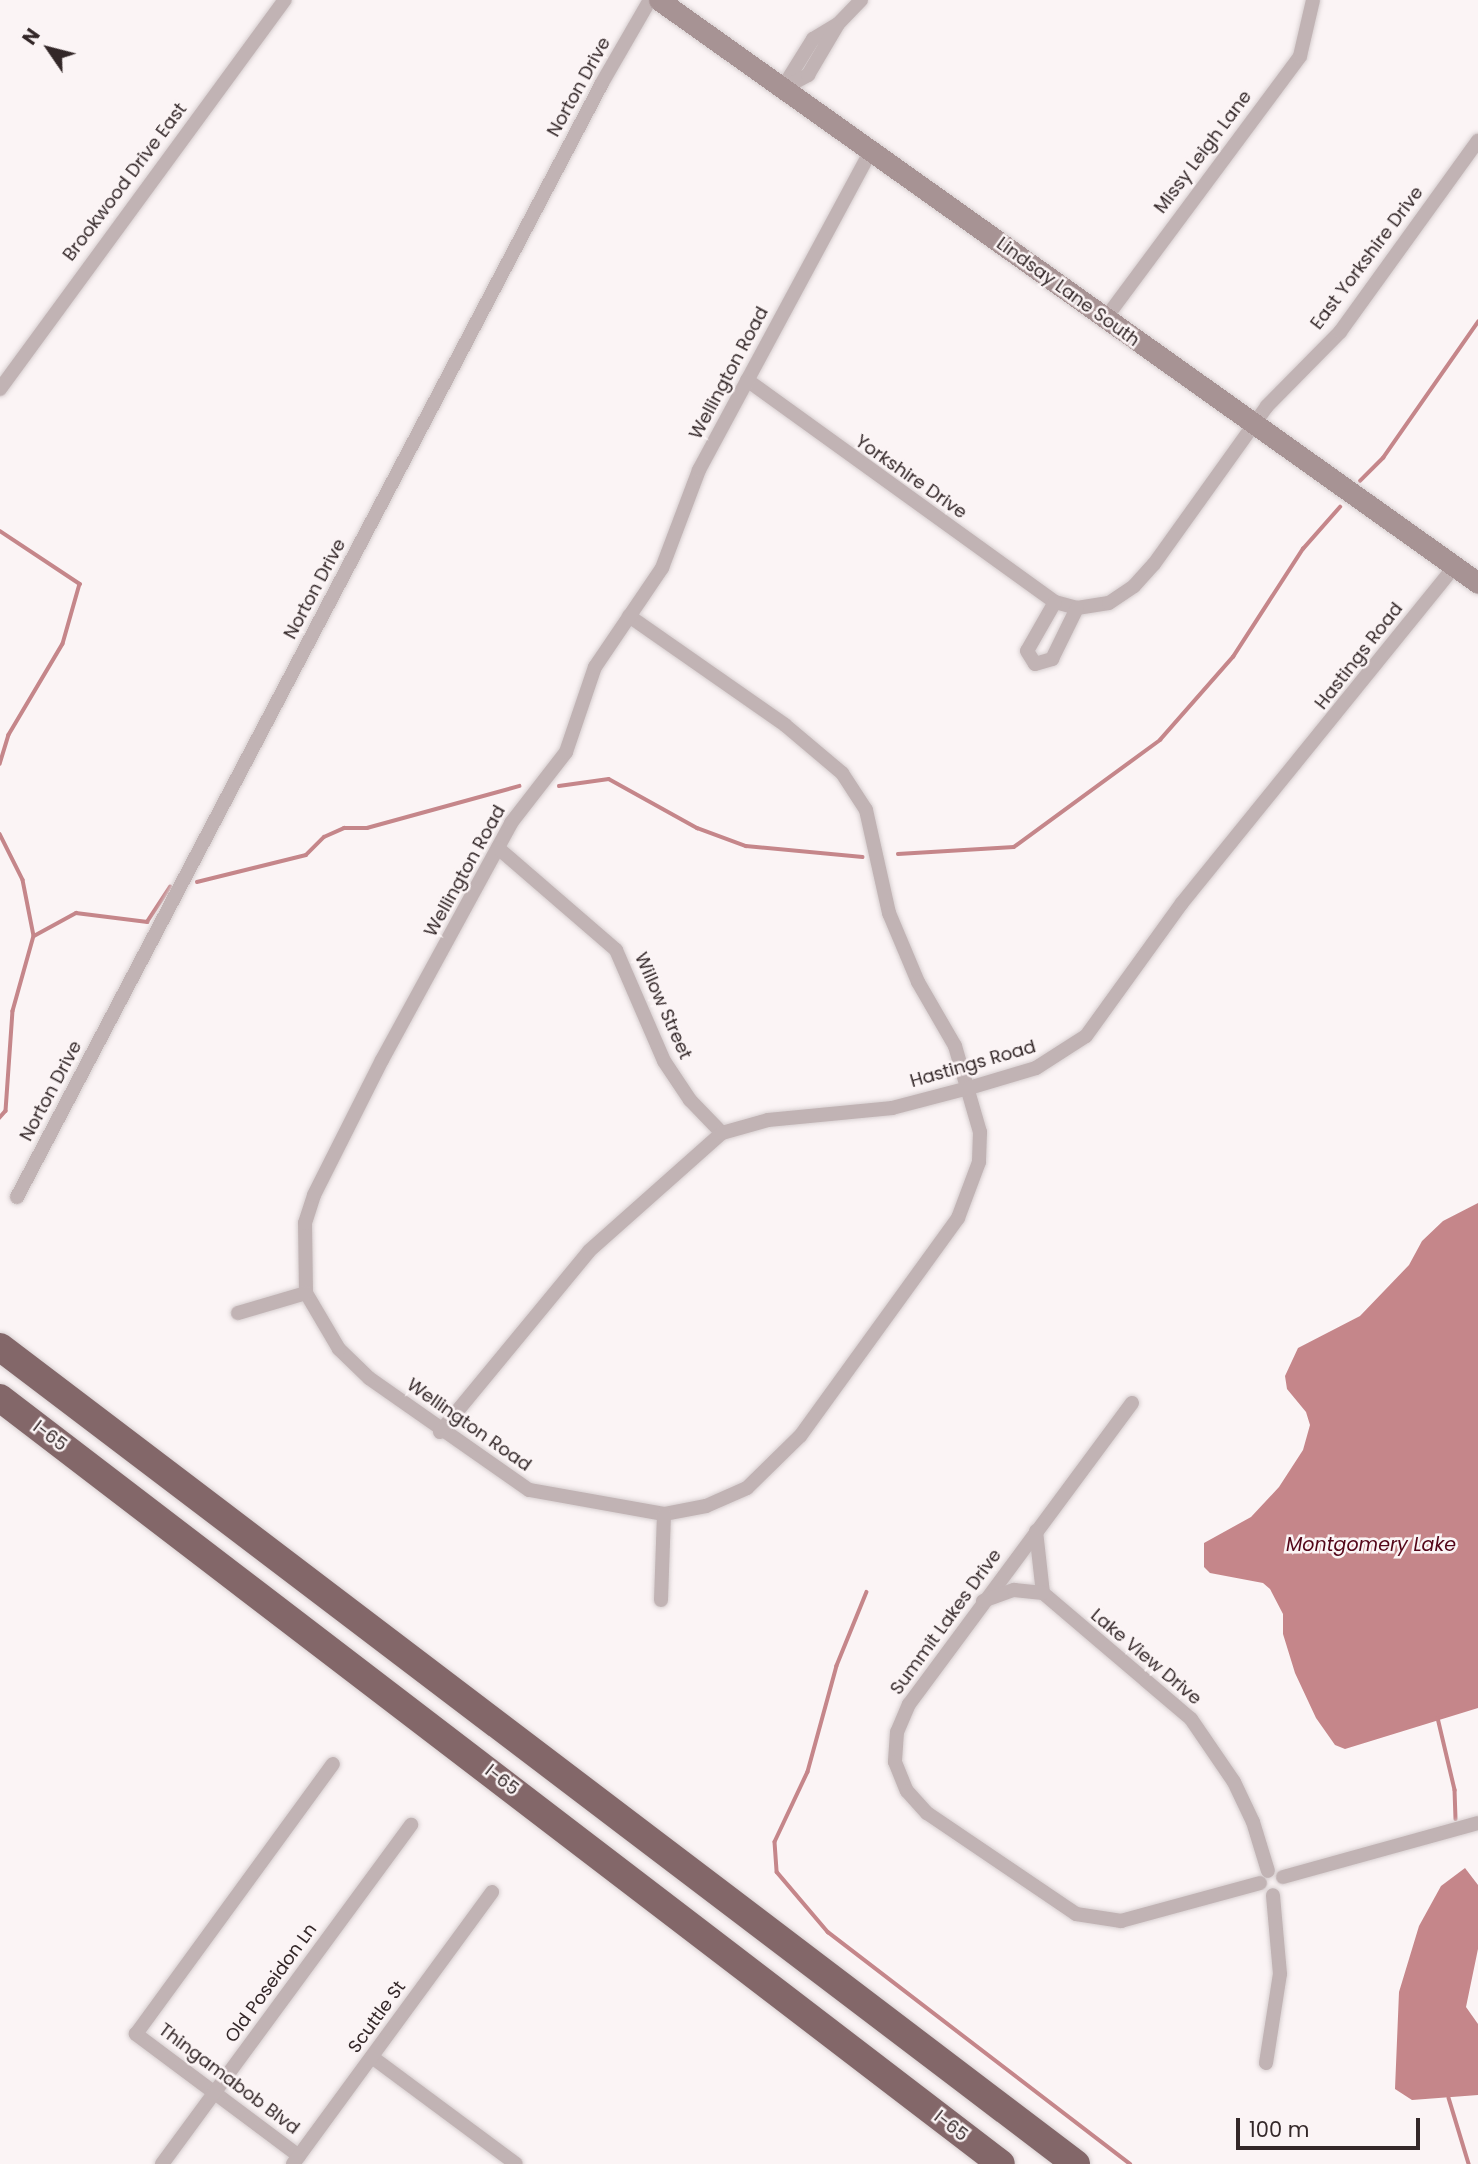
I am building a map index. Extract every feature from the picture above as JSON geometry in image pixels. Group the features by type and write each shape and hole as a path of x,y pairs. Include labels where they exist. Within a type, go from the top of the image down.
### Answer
{"highway":[{"path":"0,1347 1076,2164"},
{"name":"I-65","path":"0,1398 996,2161"}],"street":[{"name":"Brookwood Drive East","path":"0,389 285,0"},
{"name":"Norton Drive","path":"17,1197 602,83 650,0"},
{"name":"Lindsay Lane South","path":"659,0 1478,583"},
{"path":"782,89 813,38 838,24 861,0"},
{"name":"Missy Leigh Lane","path":"1105,320 1300,56 1313,0"},
{"name":"East Yorkshire Drive","path":"1253,425 1295,372 1340,332 1478,141"},
{"name":"Wellington Road","path":"629,616 785,725 842,773 866,810 894,925 918,982 955,1046 980,1132 979,1162 958,1218 800,1436 747,1488 706,1506 664,1514 593,1505 529,1490 440,1432 339,1349 306,1293 305,1223 314,1195 498,848 528,799 566,752 595,667 629,616 662,568 680,510 871,151"},
{"name":"Yorkshire Drive","path":"747,380 1055,601 1077,608 1110,603 1134,586 1253,425"},
{"name":"Hastings Road","path":"440,1432 589,1251 722,1133 768,1120 892,1108 969,1088 1036,1068 1063,1055 1097,1026 1182,903 1454,567"},
{"path":"1055,601 1027,651 1035,664 1052,659 1077,608"},
{"name":"Willow Street","path":"498,848 616,950 664,1061 690,1100 722,1133"},
{"path":"237,1313 306,1293"},
{"name":"Summit Lakes Drive","path":"1132,1403 909,1704 897,1732 895,1762 907,1791 927,1813 1076,1914 1106,1921 1151,1916 1264,1877"},
{"path":"661,1600 664,1514"},
{"path":"982,1602 1014,1590 1043,1593 1036,1531"},
{"name":"Lake View Drive","path":"1043,1593 1191,1719 1234,1782 1253,1822 1264,1877"},
{"name":"Thingamabob Blvd","path":"296,2160 214,2092 136,2034 332,1764"},
{"path":"1283,1877 1283,1889 1273,1895 1265,1893 1264,1877 1283,1877 1478,1823"},
{"name":"Old Poseidon Ln","path":"162,2164 411,1825"},
{"name":"Scuttle St","path":"296,2160 492,1892"},
{"path":"1266,2063 1280,1974 1273,1895"},
{"path":"372,2057 516,2164"}],"water":[{"name":"Montgomery Lake","path":"1478,1203 1478,1708 1345,1749 1335,1745 1316,1718 1295,1673 1283,1634 1283,1614 1270,1589 1263,1583 1210,1573 1204,1567 1204,1543 1251,1517 1279,1487 1303,1450 1310,1425 1306,1412 1287,1389 1285,1376 1298,1348 1360,1316 1409,1265 1422,1241 1443,1221"},
{"path":"1465,1868 1478,1885 1478,1949 1466,2007 1478,2024 1478,2095 1412,2100 1395,2089 1399,1992 1419,1926 1441,1886"}],"waterway":[{"path":"1360,481 1383,458 1478,322"},
{"path":"898,854 1014,847 1160,740 1233,657 1303,549 1340,507"},
{"path":"0,531 80,584 63,644 9,735 0,764"},
{"path":"559,786 609,779 697,828 746,846 862,857"},
{"path":"197,882 306,855 324,837 344,828 367,828 519,786"},
{"path":"0,834 23,880 34,936 13,1011 6,1111 0,1118"},
{"path":"34,936 76,913 147,922 170,887"},
{"path":"867,1592 837,1666 808,1772 775,1842 777,1872 828,1932 1130,2164"},
{"path":"1438,1718 1455,1790 1456,1819"},
{"path":"1449,2098 1469,2164"}]}
